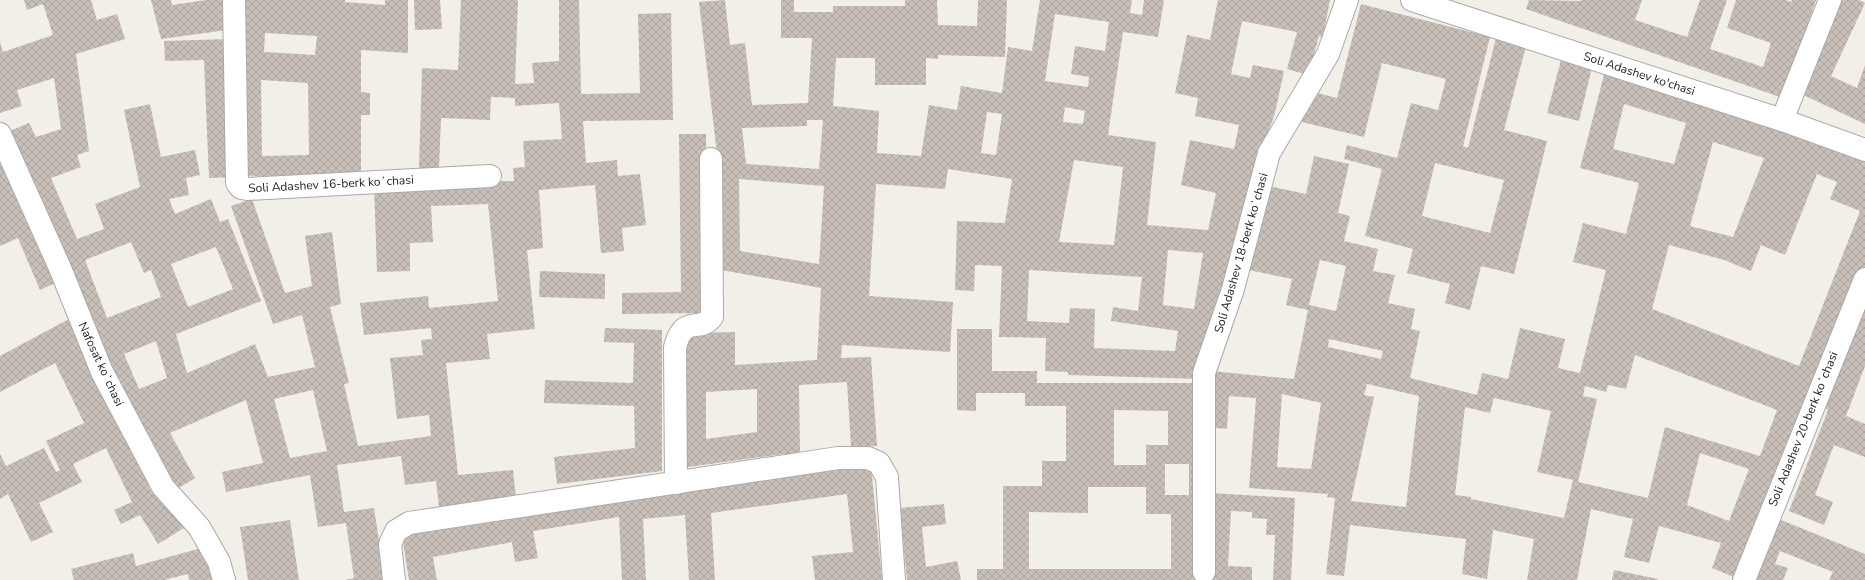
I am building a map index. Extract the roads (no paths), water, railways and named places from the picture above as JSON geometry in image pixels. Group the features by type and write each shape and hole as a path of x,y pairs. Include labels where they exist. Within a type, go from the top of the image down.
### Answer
{"street":[{"name":"Soli Adashev 16-berk koʻchasi","path":"234,0 238,183 241,188 247,189 490,176"},
{"name":"Soli Adashev 18-berk koʻchasi","path":"1204,572 1204,373 1233,289 1269,153 1328,54 1347,0"},
{"name":"Soli Adashev ko'chasi","path":"1412,0 1782,120 1865,150"},
{"path":"1782,120 1830,0"},
{"name":"Nafosat koʻchasi","path":"0,134 60,268 102,372 163,487 200,527 219,562 224,580"},
{"path":"676,483 675,347 678,334 685,328 709,322 712,317 711,159"},
{"name":"Soli Adashev 20-berk koʻchasi","path":"1744,580 1865,279"},
{"path":"394,580 390,544 396,530 409,523 838,458 868,458 879,463 887,477 894,580"}]}
